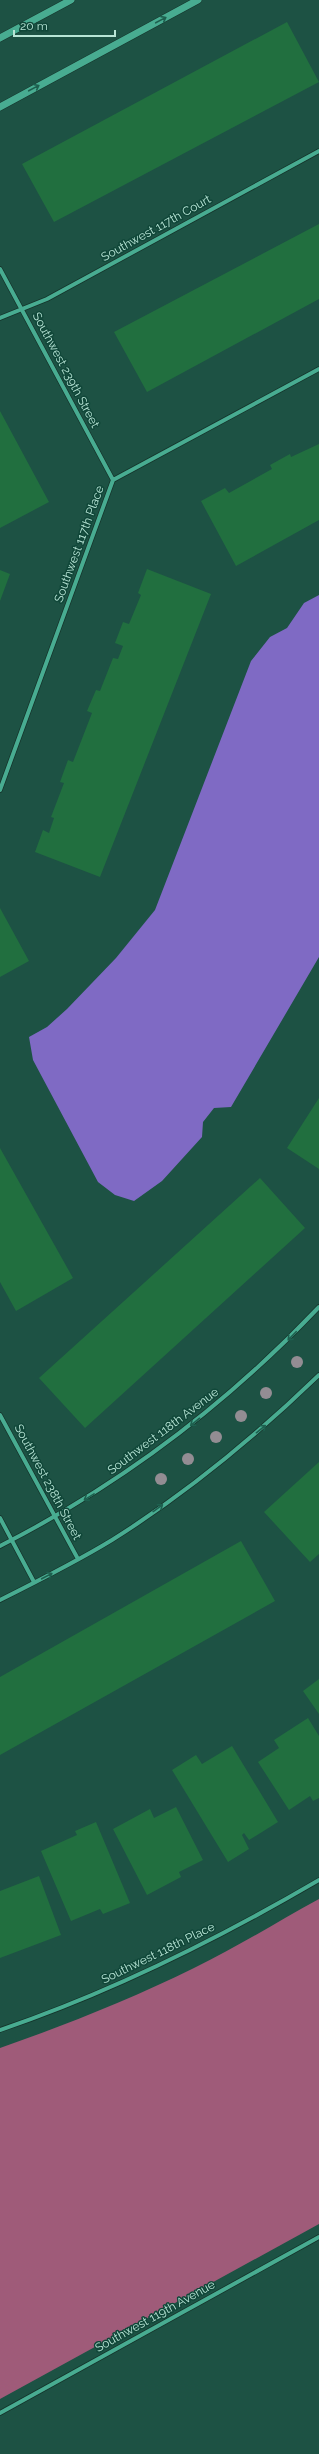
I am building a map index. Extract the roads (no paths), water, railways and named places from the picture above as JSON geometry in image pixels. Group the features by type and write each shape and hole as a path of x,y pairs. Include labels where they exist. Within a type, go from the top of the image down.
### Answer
{"street":[{"path":"0,38 71,0"},
{"path":"0,107 198,0"},
{"name":"Southwest 117th Court","path":"0,318 47,299 319,151"},
{"name":"Southwest 239th Street","path":"0,269 113,480"},
{"name":"Southwest 117th Place","path":"0,790 113,480 319,369"},
{"name":"Southwest 118th Avenue","path":"0,1546 93,1495 190,1427 276,1353 319,1307"},
{"path":"0,1600 78,1559 132,1527 204,1476 271,1421 319,1375"},
{"name":"Southwest 238th Street","path":"0,1415 78,1559"},
{"path":"0,1518 34,1582"},
{"name":"Southwest 118th Place","path":"0,2030 65,2006 173,1958 262,1913 319,1880"},
{"name":"Southwest 119th Avenue","path":"0,2413 319,2237"}]}
